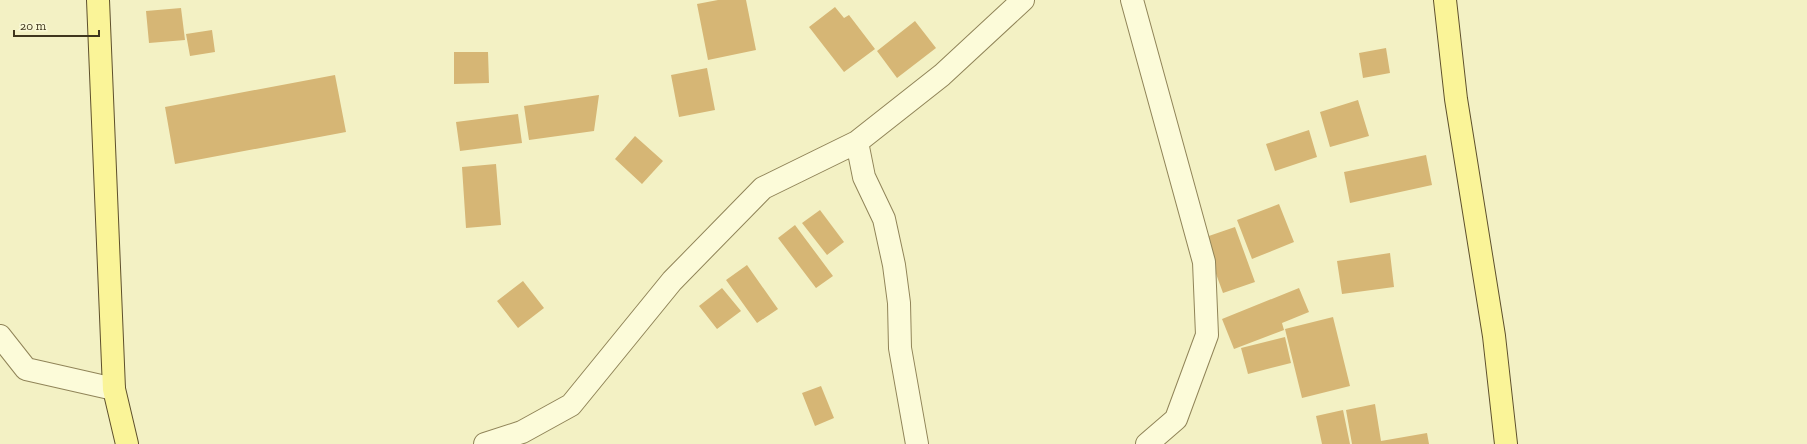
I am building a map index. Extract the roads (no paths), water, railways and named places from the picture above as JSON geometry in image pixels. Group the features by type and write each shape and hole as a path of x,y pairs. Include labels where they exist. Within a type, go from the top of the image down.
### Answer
{"main road":[{"path":"98,0 114,389 127,444"},
{"path":"1446,0 1456,99 1494,336 1506,444"}],"street":[{"path":"485,444 522,432 571,405 672,281 763,188 857,142 942,75 1023,0"},
{"path":"1132,0 1204,262 1206,291 1207,336 1176,419 1147,444"},
{"path":"857,142 864,177 884,219 894,265 899,303 900,348 917,444"},
{"path":"0,336 26,369 114,389"}]}
